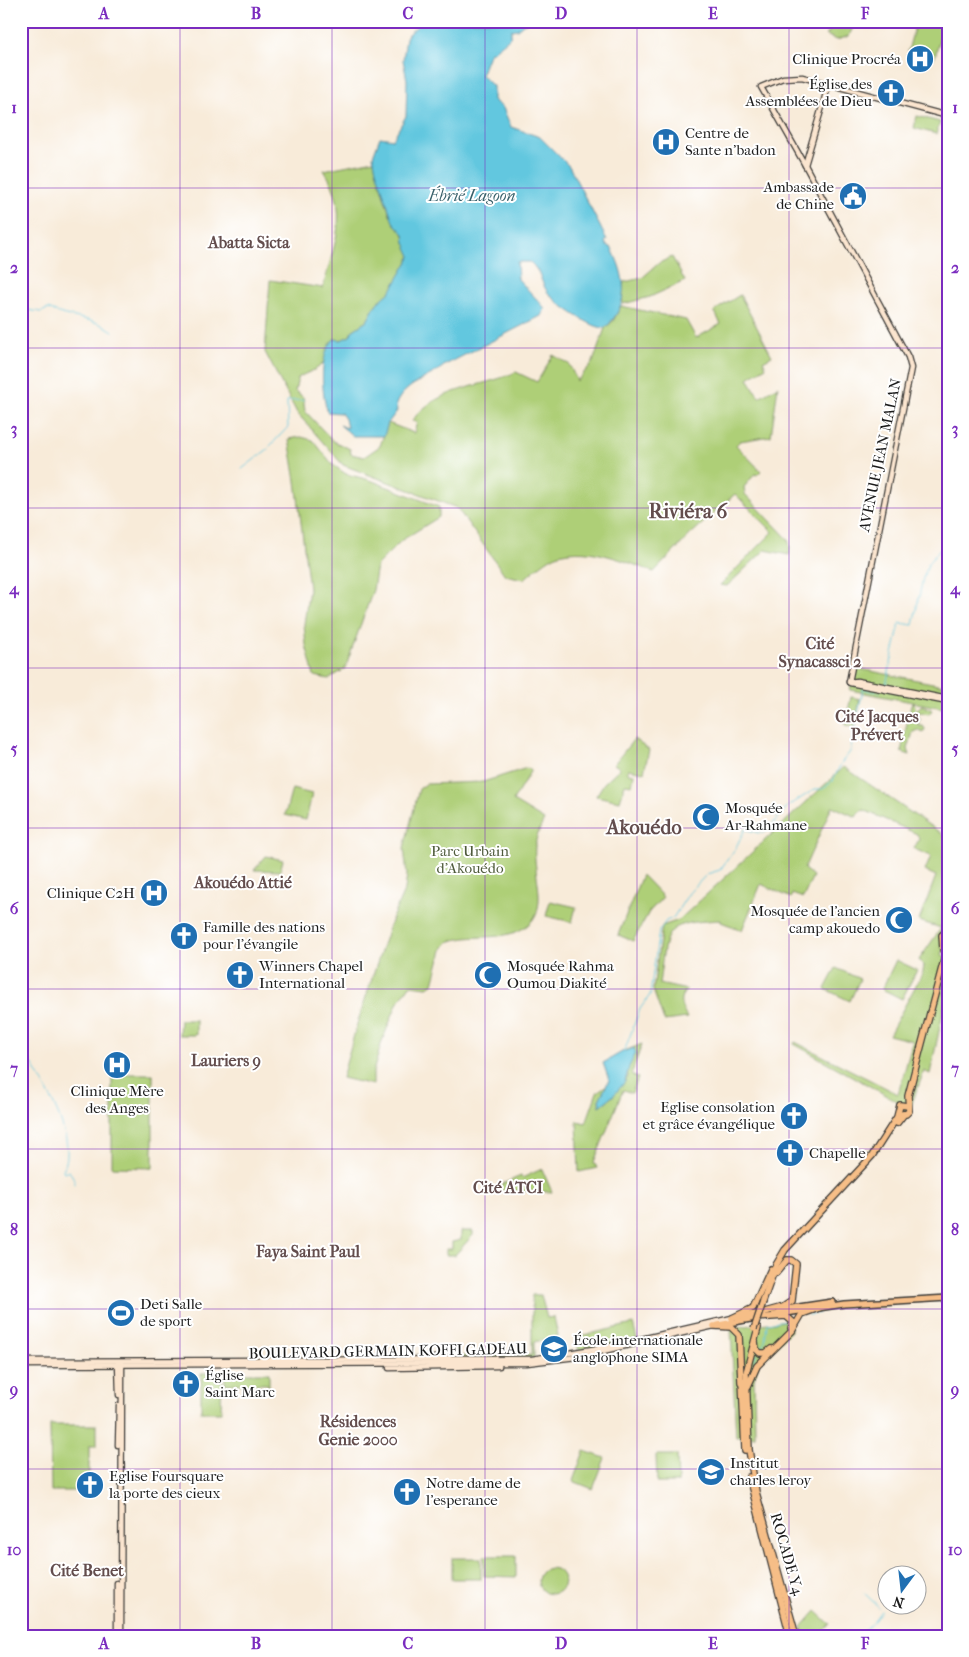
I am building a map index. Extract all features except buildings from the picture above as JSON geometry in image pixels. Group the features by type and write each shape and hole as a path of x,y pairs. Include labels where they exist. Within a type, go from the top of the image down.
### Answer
{"highway":[{"path":"765,1302 776,1273 788,1250 868,1165 905,1105 946,943 942,935 948,930"},
{"path":"901,1112 909,1111 905,1105"},
{"path":"732,1318 753,1308 773,1265 866,1164 901,1112"},
{"path":"765,1302 781,1255"},
{"path":"761,1313 792,1301 796,1264 791,1260 787,1260 776,1273"},
{"name":"ROCADE Y4","path":"765,1302 747,1365 746,1400 749,1450 756,1492 796,1636"},
{"path":"746,1400 749,1383 757,1366 792,1331 802,1314 822,1307"},
{"path":"751,1317 786,1316 793,1322 791,1329 766,1353 760,1353 756,1349 756,1331"},
{"path":"714,1326 731,1327 739,1335 742,1390"},
{"name":"ROCADE Y4","path":"756,1331 744,1364 742,1390 744,1438 752,1493 790,1636"}],"main road":[{"name":"AVENUE JEAN MALAN","path":"829,83 792,76 761,87 806,166 908,357 911,368 849,682 857,681 948,701"},
{"path":"806,166 829,83 948,116"},
{"name":"BOULEVARD GERMAIN KOFFI GADEAU","path":"515,1362 584,1351 732,1318 822,1307 948,1297"},
{"name":"BOULEVARD GERMAIN KOFFI GADEAU","path":"21,1363 515,1362 576,1357 714,1326 761,1313 842,1301 948,1297"},
{"path":"336,1363 363,1359 487,1357 515,1362"},
{"path":"336,1363 366,1368 478,1368 515,1362"},
{"path":"119,1636 120,1363"}],"green space":[{"path":"830,21 856,21 849,36 837,40 826,35 834,28"},
{"path":"916,21 948,21 948,39 940,37 935,57 908,51"},
{"path":"917,116 940,122 936,134 914,128"},
{"path":"374,160 390,214 394,223 403,233 411,256 390,293 377,303 367,321 352,331 350,336 341,340 334,339 322,364 298,378 295,391 303,397 305,411 333,441 350,449 351,454 364,457 380,446 388,423 414,433 417,422 412,421 434,401 460,390 516,372 537,382 553,355 569,364 577,381 593,362 605,328 613,321 621,306 686,320 696,338 721,324 714,311 740,295 772,356 763,361 766,367 748,378 759,397 778,386 771,436 740,441 736,445 761,471 757,475 755,474 744,487 745,494 788,539 789,555 765,550 727,586 720,585 773,532 735,494 691,534 654,572 608,556 595,553 571,552 550,558 524,579 505,575 457,508 343,465 297,413 265,352 270,280 323,288 338,228 337,200 324,170"},
{"path":"672,257 685,281 650,297 623,304 624,282 642,278 659,263"},
{"path":"301,437 313,440 333,465 346,474 370,480 439,507 439,517 402,540 377,565 373,590 345,669 329,679 314,676 306,645 304,624 309,589 289,439"},
{"path":"855,668 948,686 948,709 850,690"},
{"path":"851,697 860,699 855,727 845,725"},
{"path":"914,703 916,710 922,705 932,710 929,714 918,712 917,716 921,719 918,722 919,726 923,726 925,729 923,733 918,730 913,732 908,749 910,755 901,752 911,704"},
{"path":"634,739 649,750 644,772 628,769 628,773 634,774 632,785 625,784 620,801 596,796 604,783 620,768 614,764"},
{"path":"844,767 948,838 948,941 946,941 942,955 948,957 948,988 930,1074 924,1071 910,1109 906,1112 901,1112 902,1104 794,1044 795,1042 898,1094 913,1041 889,1035 923,972 924,966 919,960 941,928 919,921 936,876 925,871 931,856 914,849 919,839 917,834 864,810 859,812 856,817 832,806 804,869 813,876 803,898 792,894 791,898 761,884 742,930 721,922 721,920 687,924 677,927 670,933 663,952 659,984 687,990 681,1000 687,1018 664,1021 653,990 662,926 679,920"},
{"name":"Parc Urbain d'Akouédo","path":"527,768 531,770 513,801 544,820 535,846 539,896 538,908 534,918 526,926 513,933 464,938 448,942 442,950 433,984 427,987 410,985 397,1004 382,1041 373,1072 373,1085 342,1078 357,1024 392,918 405,889 407,875 404,848 419,789 426,784 483,782"},
{"path":"292,789 312,794 306,820 285,815"},
{"path":"266,856 283,860 280,871 254,870"},
{"path":"642,875 663,897 649,912 633,941 618,935"},
{"path":"550,901 576,907 572,922 546,916"},
{"path":"896,960 917,970 902,999 882,989"},
{"path":"836,968 860,979 850,1001 825,989"},
{"path":"180,1020 196,1020 196,1035 179,1035"},
{"path":"642,1044 631,1075 638,1078 632,1093 623,1090 594,1162 597,1168 579,1172 577,1121 586,1123 597,1092 608,1084 599,1100 600,1106 614,1095 628,1077 626,1052 622,1052"},
{"path":"112,1074 153,1074 153,1168 112,1167"},
{"path":"542,1169 552,1192 488,1190 521,1176 522,1178"},
{"path":"461,1231 473,1231 473,1235 455,1255 446,1255 446,1249 452,1249 452,1242 461,1240"},
{"path":"532,1295 541,1295 547,1318 554,1317 558,1336 534,1342 534,1358 463,1360 463,1356 532,1355"},
{"path":"790,1320 791,1331 759,1362 754,1379 755,1436 736,1437 731,1328"},
{"path":"633,1324 637,1339 579,1351 576,1337"},
{"path":"201,1373 222,1373 221,1412 201,1412"},
{"path":"225,1373 269,1373 269,1387 267,1384 225,1384"},
{"path":"50,1425 97,1425 97,1446 89,1446 89,1491 51,1491"},
{"path":"584,1451 605,1458 593,1489 573,1481"},
{"path":"656,1455 677,1455 678,1483 657,1483"},
{"path":"484,1556 516,1556 516,1577 484,1576"},
{"path":"452,1558 481,1558 481,1579 452,1579"},
{"path":"551,1568 560,1572 564,1581 560,1590 551,1594 542,1590 538,1581 542,1572"},
{"path":"816,1611 830,1624 818,1636 808,1636 802,1627"}],"water":[{"name":"Ébrié Lagoon","path":"423,21 531,21 517,29 511,30 511,36 493,52 490,52 481,75 493,86 493,100 503,108 511,127 540,137 569,166 607,240 605,242 607,246 611,247 616,258 623,279 622,299 619,309 605,328 593,325 576,316 554,299 547,291 537,270 530,262 517,262 518,279 545,309 541,316 445,365 411,386 396,404 397,411 388,423 384,436 353,436 340,425 347,428 341,413 327,412 323,384 323,364 325,355 334,339 341,340 350,336 352,331 367,321 377,303 390,292 411,256 405,243 404,234 393,222 373,156 380,137 393,139 406,116 407,80 403,60 406,38"},
{"path":"634,1048 636,1053 629,1067 625,1082 614,1095 600,1106 599,1100 609,1080 603,1063 622,1052"}],"waterway":[{"path":"21,309 41,312 48,309 98,323 113,331"},
{"path":"270,446 288,427 287,401 304,400"},
{"path":"242,469 268,449"},
{"path":"886,685 900,623 913,625 923,578 929,562 948,541"},
{"path":"624,1052 640,1009 650,995 659,931 666,921 673,918 689,893 707,874 720,870 735,849 745,829 759,833 766,832 787,807 815,789 823,789 833,780 842,762 850,752 863,689 868,689"},
{"path":"867,690 880,692"},
{"path":"21,1048 28,1058"},
{"path":"30,1060 44,1084 64,1130 67,1158 63,1170 64,1173 69,1171 75,1180 74,1184"},
{"path":"808,1315 819,1313"},
{"path":"760,1348 765,1341 767,1323 786,1320"},
{"path":"754,1365 756,1354"},
{"path":"864,1593 876,1604"},
{"path":"873,1622 879,1614"},
{"path":"860,1634 871,1624"}],"place":[{"name":"Clinique Procréa","path":"920,59"},
{"name":"Église des Assemblées de Dieu","path":"891,93"},
{"name":"Centre de Sante n'badon","path":"666,142"},
{"name":"Ambassade de Chine","path":"853,196"},
{"name":"Mosquée Ar-Rahmane","path":"706,817"},
{"name":"Clinique C2H","path":"154,893"},
{"name":"Mosquée de l'ancien camp akouedo","path":"899,920"},
{"name":"Famille des nations pour l'évangile","path":"184,936"},
{"name":"Winners Chapel International","path":"240,975"},
{"name":"Mosquée Rahma Oumou Diakité","path":"488,975"},
{"name":"Clinique Mère des Anges","path":"117,1065"},
{"name":"Eglise consolation et grâce évangélique","path":"794,1116"},
{"name":"Chapelle","path":"790,1153"},
{"name":"Deti Salle de sport","path":"121,1313"},
{"name":"École internationale anglophone SIMA","path":"554,1349"},
{"name":"Église Saint Marc","path":"186,1384"},
{"name":"Institut charles leroy","path":"711,1472"},
{"name":"Eglise Foursquare la porte des cieux","path":"90,1485"},
{"name":"Notre dame de l'esperance","path":"407,1492"}],"district":[{"name":"Abatta Sicta","path":"249,242"},
{"name":"Riviéra 6","path":"688,511"},
{"name":"Cité Synacassci 2","path":"820,652"},
{"name":"Cité Jacques Prévert","path":"877,725"},
{"name":"Akouédo","path":"644,827"},
{"name":"Akouédo Attié","path":"243,882"},
{"name":"Lauriers 9","path":"226,1060"},
{"name":"Cité ATCI","path":"508,1187"},
{"name":"Faya Saint Paul","path":"308,1251"},
{"name":"Résidences Genie 2000","path":"358,1430"},
{"name":"Cité Benet","path":"87,1570"}]}
